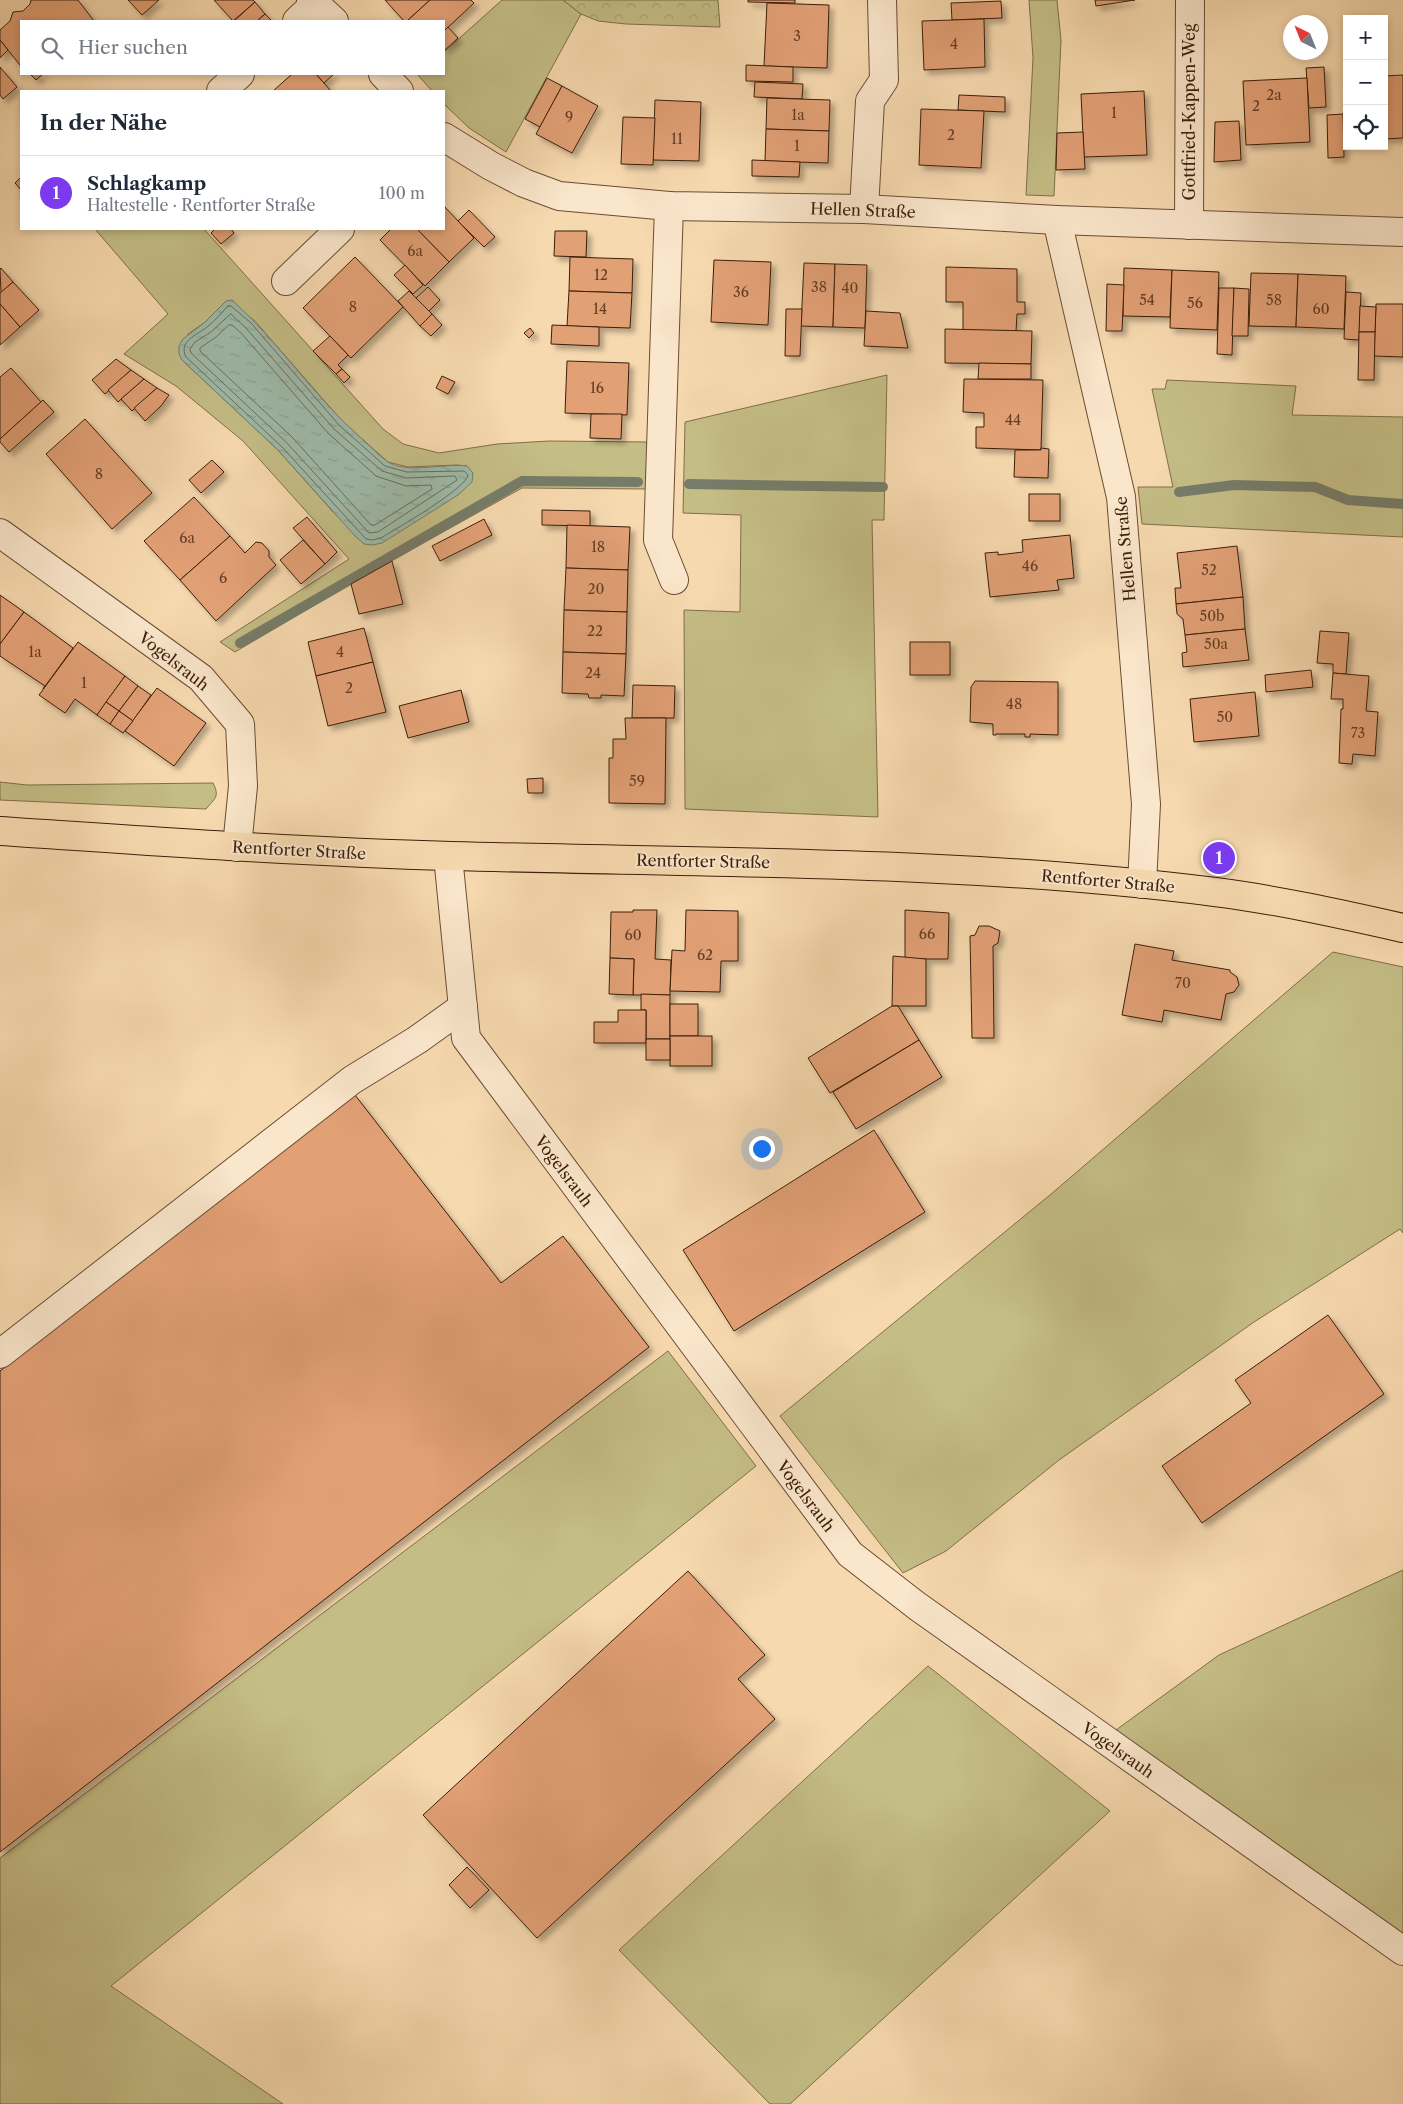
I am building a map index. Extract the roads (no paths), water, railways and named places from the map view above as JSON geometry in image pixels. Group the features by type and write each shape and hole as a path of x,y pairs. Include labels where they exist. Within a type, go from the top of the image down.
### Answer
{"main road":[{"name":"Rentforter Straße","path":"0,831 237,847 448,856 891,866 1021,874 1219,892 1342,914 1403,928"}],"street":[{"path":"864,209 870,101 884,80 882,0"},
{"name":"Gottfried-Kappen-Weg","path":"1189,225 1190,0"},
{"path":"222,90 239,75"},
{"path":"383,75 398,90"},
{"name":"Hellen Straße","path":"445,137 491,166 524,183 559,196 669,206 864,209 1057,220 1403,232"},
{"path":"669,206 658,540 674,580"},
{"name":"Hellen Straße","path":"1057,220 1121,497 1146,804 1142,884"},
{"path":"286,282 339,230"},
{"name":"Vogelsrauh","path":"0,533 201,678 240,724 243,786 237,847"},
{"name":"Vogelsrauh","path":"448,856 466,1038 850,1554 925,1612 1403,1951"},
{"path":"0,1354 352,1080 417,1040 463,1007"}],"water":[{"path":"232,300 249,316 345,423 385,460 396,465 416,468 467,466 473,473 472,482 458,495 382,543 364,544 278,450 182,360 179,354 179,346 183,339 204,323 226,301"}],"waterway":[{"path":"240,643 522,481 638,482"},
{"path":"689,484 883,487"},
{"path":"1179,492 1234,485 1315,487 1348,500 1403,504"}],"place":[{"name":"Schlagkamp","path":"1219,858"}]}
